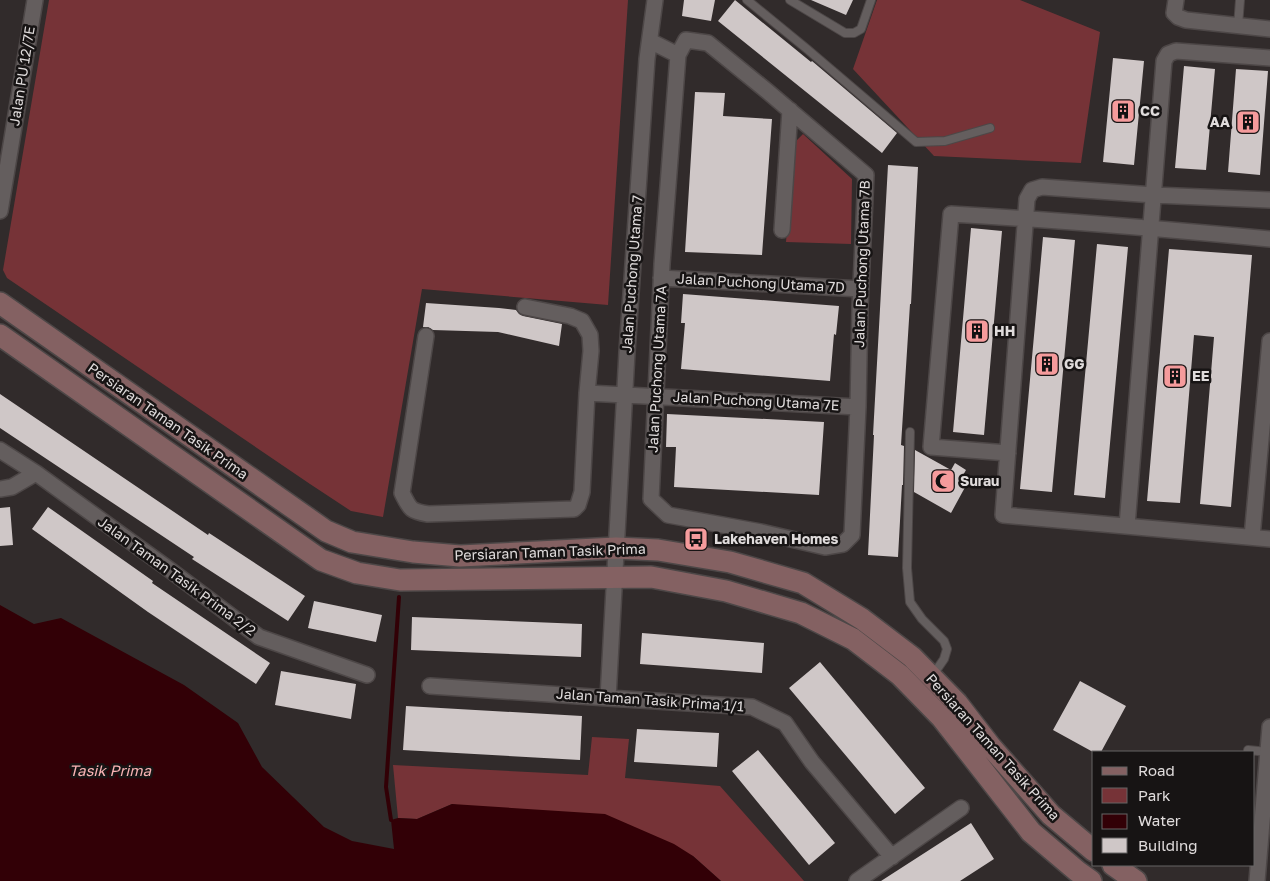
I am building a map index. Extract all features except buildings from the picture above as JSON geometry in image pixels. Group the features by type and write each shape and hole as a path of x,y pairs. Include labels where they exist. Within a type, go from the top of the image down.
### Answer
{"main road":[{"name":"Persiaran Taman Tasik Prima","path":"0,303 326,531 352,542 413,552 460,556 616,548 658,550 730,562 803,583 862,619 912,657 957,703 991,747 1051,815 1092,849"},
{"name":"Persiaran Taman Tasik Prima","path":"0,335 321,560 357,572 400,580 651,577 726,591 802,613 853,639 900,675 942,718 1031,832 1091,881"},
{"path":"1114,866 1136,881"}],"street":[{"name":"Jalan PU 12/7E","path":"0,211 6,129 35,0"},
{"name":"Jalan Puchong Utama 7","path":"608,698 624,394 647,59 655,0"},
{"path":"1176,0 1174,13 1186,20 1270,29"},
{"name":"Jalan Puchong Utama 7B","path":"678,55 686,40 708,43 866,175 852,535 843,544 825,547"},
{"path":"650,41 678,55"},
{"path":"1127,526 1164,61 1168,54 1176,51 1270,58"},
{"name":"Jalan Puchong Utama 7A","path":"678,55 661,278 651,499 668,515 761,532 825,547"},
{"path":"782,230 790,110"},
{"path":"1270,200 1154,195 1042,187 1032,190 1027,198 1025,218 1003,515 1270,539"},
{"path":"1008,453 931,447 951,214 1025,218 1270,239"},
{"name":"Jalan Puchong Utama 7D","path":"661,278 861,288"},
{"path":"426,336 402,493 411,509 428,514 574,508 578,505 582,492 591,351 590,335 582,321 570,316 525,307"},
{"path":"1252,537 1270,342"},
{"name":"Jalan Puchong Utama 7E","path":"587,393 858,407"},
{"name":"Jalan Taman Tasik Prima 2/2","path":"0,450 36,473 259,637 367,675"},
{"path":"0,489 12,486 36,473"},
{"name":"Jalan Taman Tasik Prima 1/1","path":"430,686 752,707 785,723 812,762 892,857"},
{"path":"1257,881 1270,727"},
{"path":"857,881 961,808"}],"lane":[{"path":"747,0 916,142 945,141 990,128"},
{"path":"790,0 845,33 854,33 861,29 871,0"},
{"path":"1238,26 1240,0"},
{"path":"910,432 907,560 910,602 922,619 944,641 947,648 944,659 931,676"},
{"path":"1248,750 1268,752"}],"green space":[{"path":"49,0 628,0 608,305 422,289 383,517 351,511 7,278 3,270"},
{"path":"877,0 1020,0 1100,32 1081,163 934,156 853,69"},
{"path":"803,134 852,179 851,244 786,242 794,143"},
{"path":"592,737 629,739 625,778 720,786 804,881 721,881 693,856 452,804 417,819 398,818 393,765 588,775"}],"water":[{"name":"Tasik Prima","path":"0,605 34,624 61,618 184,685 238,723 262,767 324,827 352,841 394,849 391,820 398,818 417,819 452,804 605,814 674,844 693,856 721,881 0,881"}],"waterway":[{"path":"391,820 386,787 399,597"}],"place":[{"name":"CC","path":"1123,111"},
{"name":"AA","path":"1248,122"},
{"name":"HH","path":"977,331"},
{"name":"GG","path":"1047,364"},
{"name":"EE","path":"1175,376"},
{"name":"Surau","path":"943,481"},
{"name":"Lakehaven Homes","path":"696,539"}]}
